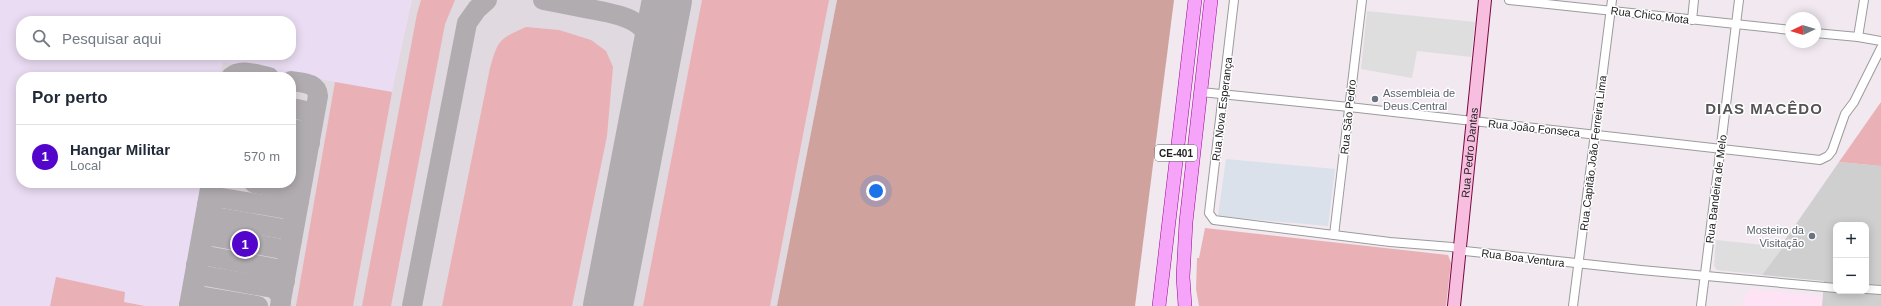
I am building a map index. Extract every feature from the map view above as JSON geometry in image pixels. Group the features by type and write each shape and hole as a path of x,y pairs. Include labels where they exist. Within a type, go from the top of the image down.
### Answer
{"main road":[{"name":"CE-401","path":"1159,306 1196,0"},
{"name":"CE-401","path":"1185,306 1183,248 1212,0"},
{"name":"Rua Pedro Dantas","path":"1454,306 1485,0"}],"street":[{"name":"Rua Nova Esperança","path":"1212,218 1210,213 1234,0"},
{"name":"Rua São Pedro","path":"1334,235 1362,0"},
{"name":"Rua Chico Mota","path":"1509,0 1785,29"},
{"name":"Rua Capitão João Ferreira Lima","path":"1573,306 1612,0"},
{"path":"1692,20 1694,0"},
{"name":"Rua Bandeira de Melo","path":"1701,306 1740,0"},
{"path":"1858,37 1864,0"},
{"path":"1821,34 1858,37 1881,42"},
{"name":"Rua João Fonseca","path":"1201,92 1349,107 1820,160 1828,156 1832,151 1845,114 1854,102 1881,48"},
{"name":"Rua Boa Ventura","path":"1212,218 1218,221 1452,247 1578,264 1833,288"},
{"path":"1869,289 1881,290"}],"shaded area":[{"path":"0,0 412,0 353,306 0,306"},
{"path":"412,0 837,0 777,306 179,306 200,188 296,188 296,75 392,92"},
{"path":"421,0 455,0 445,24 391,306 362,306 417,14"},
{"path":"702,0 829,0 770,306 643,306"},
{"path":"837,0 1174,0 1135,306 777,306"},
{"path":"1367,11 1475,22 1471,57 1417,51 1412,78 1361,69"},
{"path":"526,27 559,30 591,40 606,51 613,67 607,136 572,306 442,306 490,68 495,51 505,38"},
{"path":"223,62 279,72 221,72"},
{"path":"335,82 392,92 353,306 296,306"},
{"path":"1881,102 1881,166 1839,162"},
{"path":"1226,159 1335,169 1328,226 1218,216"},
{"name":"Mosteiro da Visitação","path":"1839,162 1881,166 1881,306 1822,306 1824,281 1762,275 1783,247 1780,247"},
{"path":"1205,228 1448,255 1451,263 1446,306 1199,306 1196,289 1197,258 1199,258"},
{"path":"1716,240 1783,247 1762,275 1717,270 1714,266"},
{"path":"56,277 125,292 124,302 145,306 50,306"},
{"path":"1750,289 1823,296 1822,306 1740,306"}],"taxiway":[{"path":"412,306 467,23 477,9 487,0"},
{"path":"543,0 620,16 639,25 646,32 651,41 654,53 654,68"},
{"path":"280,306 318,96 317,91 312,86 296,82"},
{"path":"296,109 305,111 311,115 313,123"},
{"path":"296,130 304,132 308,136 310,143"},
{"path":"296,150 302,152 305,156 306,162"},
{"path":"189,306 210,188"},
{"path":"279,188 294,191 299,197 299,201"},
{"path":"207,205 212,198 222,198 287,209 293,214 295,221"},
{"path":"204,225 208,219 215,217 284,229 289,232 292,240"},
{"path":"200,245 203,239 212,236 282,249 287,254 288,261"},
{"path":"196,265 200,259 207,256 277,269 284,274 285,281"},
{"path":"193,285 198,278 205,276 273,288 280,294 281,302"},
{"path":"189,305 192,299 199,296 258,306"}],"runway":[{"path":"608,306 667,0"}],"place":[{"name":"Assembleia de Deus Central","path":"1375,99"},
{"name":"Mosteiro da Visitação","path":"1812,236"},
{"name":"Hangar Militar","path":"245,244"}],"district":[{"name":"DIAS MACÊDO","path":"1764,108"}]}
